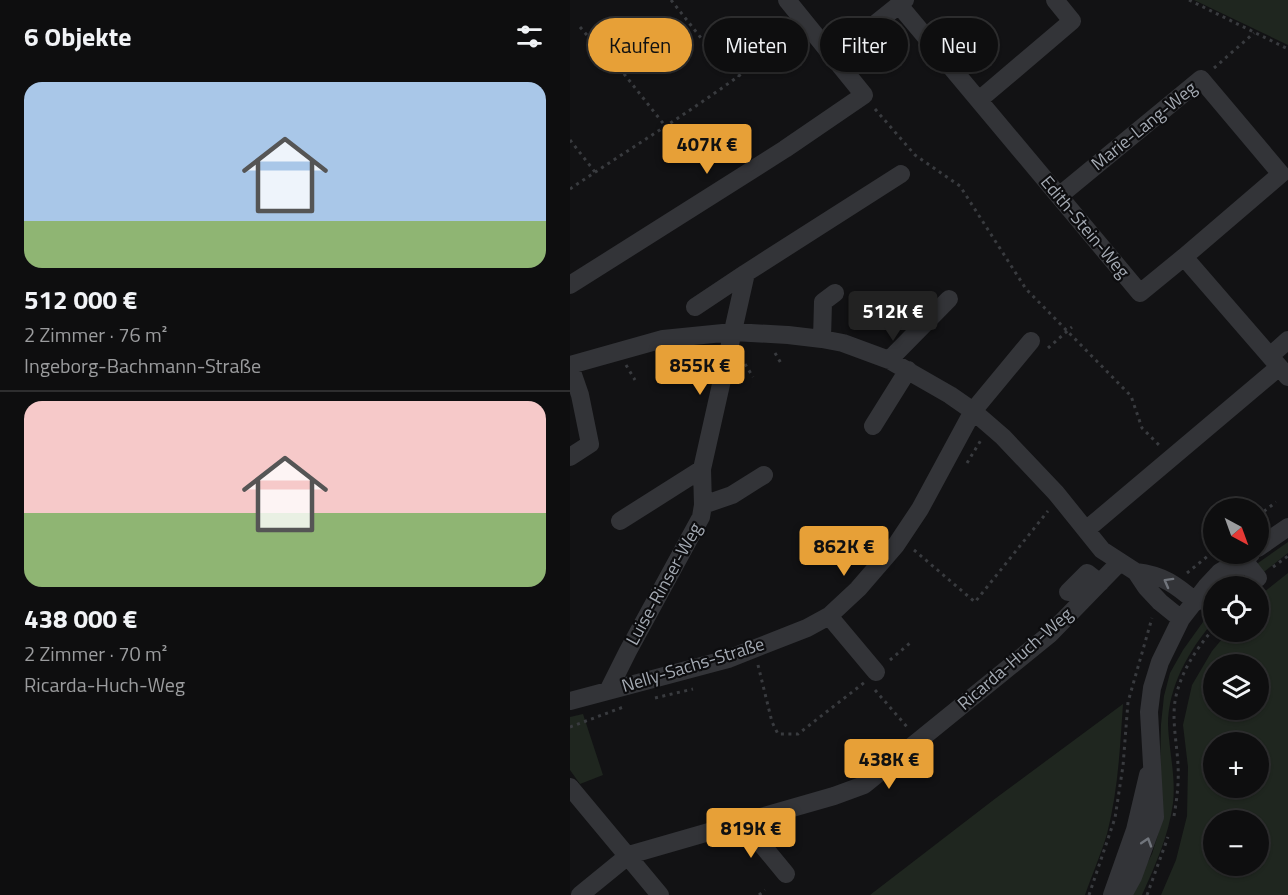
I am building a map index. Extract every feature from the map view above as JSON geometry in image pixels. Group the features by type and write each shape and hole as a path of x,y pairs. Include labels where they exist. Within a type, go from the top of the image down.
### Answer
{"street":[{"path":"787,0 802,18"},
{"path":"979,100 1072,21 1055,0"},
{"path":"882,18 902,2"},
{"name":"Edith-Stein-Weg","path":"902,2 979,100 1140,293 1184,257"},
{"path":"808,25 820,40"},
{"path":"570,285 785,149 864,95 846,72"},
{"name":"Marie-Lang-Weg","path":"1059,196 1202,79 1281,174 1184,257"},
{"path":"695,307 901,174"},
{"path":"1184,257 1279,367"},
{"name":"Luise-Rinser-Weg","path":"608,691 701,517 702,469 746,273"},
{"path":"822,339 823,302 835,293"},
{"path":"889,360 949,299"},
{"path":"570,457 590,444 580,395 570,365 663,339 788,335 843,343 889,360 973,411 1019,453 1056,493 1102,550 1136,572 1160,602 1181,619"},
{"path":"1086,530 1279,367 1288,340"},
{"name":"Nelly-Sachs-Straße","path":"570,702 717,662 807,628 830,616 858,589 896,545 920,509 973,411 1031,341"},
{"path":"873,426 908,370"},
{"path":"620,520 702,469"},
{"path":"703,505 732,495 764,475"},
{"path":"1269,540 1288,527"},
{"name":"Ricarda-Huch-Weg","path":"580,895 628,855 852,790 874,778 1050,634 1120,562"},
{"path":"1123,895 1134,877 1155,817 1149,712 1152,688 1160,662 1181,619 1220,572 1234,564"},
{"path":"1136,572 1154,574 1174,584 1196,602"},
{"path":"1068,592 1087,573 1100,583"},
{"path":"1196,602 1203,598"},
{"path":"830,616 871,676"},
{"path":"1112,895 1135,830 1151,765"},
{"path":"570,787 660,895"},
{"path":"743,822 786,874"}],"path":[{"path":"671,0 701,38 708,36 739,76"},
{"path":"1189,0 1288,49"},
{"path":"580,27 598,48 603,46 666,127"},
{"path":"1202,79 1254,33"},
{"path":"570,189 666,127 744,72"},
{"path":"864,95 915,155 960,186 1026,289 1131,396 1142,428 1172,457"},
{"path":"570,140 595,172"},
{"path":"1066,332 1072,327"},
{"path":"678,382 732,338"},
{"path":"1269,507 1276,502"},
{"path":"912,549 975,602 1049,508"},
{"path":"1181,578 1203,560"},
{"path":"1089,895 1115,818 1123,766 1128,702 1152,614"},
{"path":"1173,823 1178,766 1174,718 1175,698 1184,671 1204,642"},
{"path":"753,649 772,722 778,734 798,734 910,643"},
{"path":"1147,895 1170,833"},
{"path":"759,895 765,890"}],"shaded area":[{"path":"1194,0 1288,0 1288,45"},
{"path":"1288,542 1288,553 1259,576 1244,576 1257,564 1269,564 1269,555"},
{"path":"1288,573 1288,895 1161,895 1176,860 1187,816 1188,767 1183,725 1192,685 1203,666 1203,720 1269,720 1269,654 1210,654 1220,642 1269,642 1269,588"},
{"path":"1203,622 1203,636 1188,657 1176,683 1169,711 1168,725 1174,793 1165,839 1142,895 1130,895 1152,854 1159,831 1161,724 1164,696 1170,673"},
{"path":"1123,704 1118,769 1111,818 1105,842 1085,895 870,895 996,798"},
{"path":"583,714 603,775 580,784 570,770 570,717"}]}
